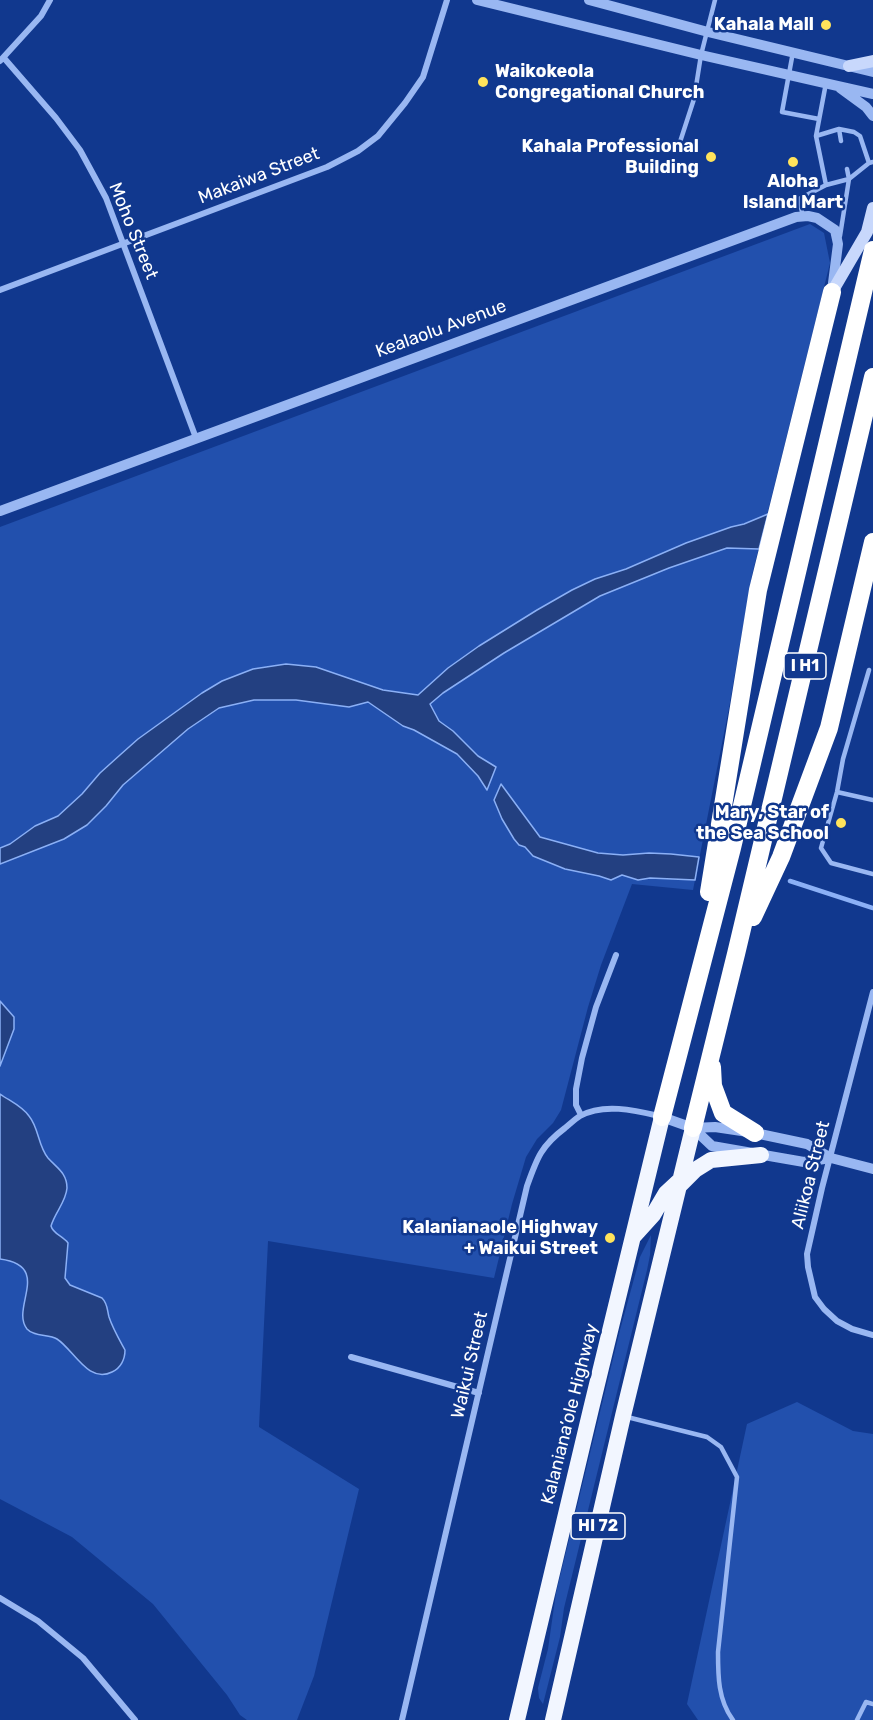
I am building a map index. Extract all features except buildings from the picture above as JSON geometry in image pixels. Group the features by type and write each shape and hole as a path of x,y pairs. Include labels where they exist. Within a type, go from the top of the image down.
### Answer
{"highway":[{"name":"I H1","path":"662,1117 732,848 873,250"},
{"path":"692,998 758,590 832,292"},
{"name":"I H1","path":"693,1128 873,377"},
{"path":"736,954 781,857 829,728 873,542"},
{"path":"713,1047 713,1080 720,1108 726,1115 755,1133"},
{"name":"Kalaniana’ole Highway","path":"517,1720 662,1117"},
{"name":"HI 72","path":"553,1720 623,1416 693,1128"},
{"path":"633,1237 652,1215 666,1193 695,1170 711,1160 761,1155"}],"main road":[{"path":"849,66 873,61"},
{"path":"832,292 867,232 873,208"}],"street":[{"path":"2,59 41,16 50,0"},
{"name":"Makaiwa Street","path":"0,290 327,167 358,151 378,136 423,77 447,0"},
{"path":"477,0 873,94"},
{"path":"589,0 873,72"},
{"name":"Moho Street","path":"2,59 56,118 80,150 106,198 196,438"},
{"path":"830,84 866,107 873,116"},
{"path":"803,216 817,218 835,230 838,244 832,292"},
{"name":"Kealaolu Avenue","path":"0,511 770,225 803,216"},
{"path":"581,1115 576,1105 576,1089 582,1058 596,1007 616,956"},
{"name":"Aliikoa Street","path":"873,992 807,1254 815,1297 824,1309 837,1321 852,1329 873,1335"},
{"name":"Waikui Street","path":"402,1720 533,1167 540,1152 553,1137 581,1115 616,1108 662,1117"},
{"path":"662,1117 693,1128 715,1127 807,1144 831,1158 873,1169"},
{"path":"693,1128 712,1146 804,1162 831,1158"},
{"path":"351,1358 479,1393"},
{"path":"0,1598 38,1621 83,1658 135,1720"}],"lane":[{"path":"680,142 694,99 701,55 715,0"},
{"path":"794,52 782,112 819,119"},
{"path":"826,185 816,136 830,84"},
{"path":"803,216 800,199 826,185 849,179 871,162 860,136 854,132 839,129 816,136"},
{"path":"839,129 841,141"},
{"path":"838,244 849,179 847,169"},
{"path":"869,670 820,848 831,863 873,873"},
{"path":"837,792 873,800"},
{"path":"623,1416 707,1437 721,1447 737,1477 717,1680 726,1711 733,1720"},
{"path":"857,1720 866,1702 873,1704"}],"shaded area":[{"path":"810,224 824,233 830,263 752,575 729,708 693,890 632,884 601,965 561,1110 553,1123 537,1139 526,1157 494,1278 268,1241 259,1427 359,1489 314,1676 297,1720 247,1720 240,1715 227,1695 153,1604 72,1537 0,1499 0,527"},
{"path":"768,514 759,549 727,548 600,596 504,653 430,704 439,721 453,731 478,756 496,767 487,790 478,776 457,754 403,726 368,702 349,707 296,700 254,700 219,708 188,729 123,785 87,825 64,839 0,864 0,848 10,844 35,826 58,816 100,773 138,739 222,681 253,669 286,664 316,667 383,690 418,695 448,668 479,646 572,590 686,543"},
{"path":"501,784 540,837 598,853 623,855 649,853 699,857 695,880 650,878 638,880 622,875 611,880 565,869 533,856 525,847 519,845 502,819 494,800"},
{"path":"0,1001 14,1017 14,1029 0,1066"},
{"path":"0,1094 26,1112 35,1126 45,1153 65,1178 66,1193 51,1226 68,1243 65,1278 70,1285 102,1298 112,1326 125,1350 122,1363 112,1372 103,1374 89,1370 57,1339 30,1332 23,1320 27,1289 24,1270 16,1263 0,1259"},
{"path":"651,1235 647,1270 564,1608 560,1637 543,1704 539,1698 538,1688 548,1649 556,1593 620,1330 640,1257"},
{"path":"797,1402 853,1431 873,1434 873,1720 698,1720 687,1704 747,1424"}],"waterway":[{"path":"790,881 873,908"}],"place":[{"name":"Kahala Mall","path":"826,25"},
{"name":"Waikokeola Congregational Church","path":"483,82"},
{"name":"Kahala Professional Building","path":"711,157"},
{"name":"Aloha Island Mart","path":"793,162"},
{"name":"Mary, Star of the Sea School","path":"841,823"},
{"name":"Kalanianaole Highway + Waikui Street","path":"610,1238"}]}
